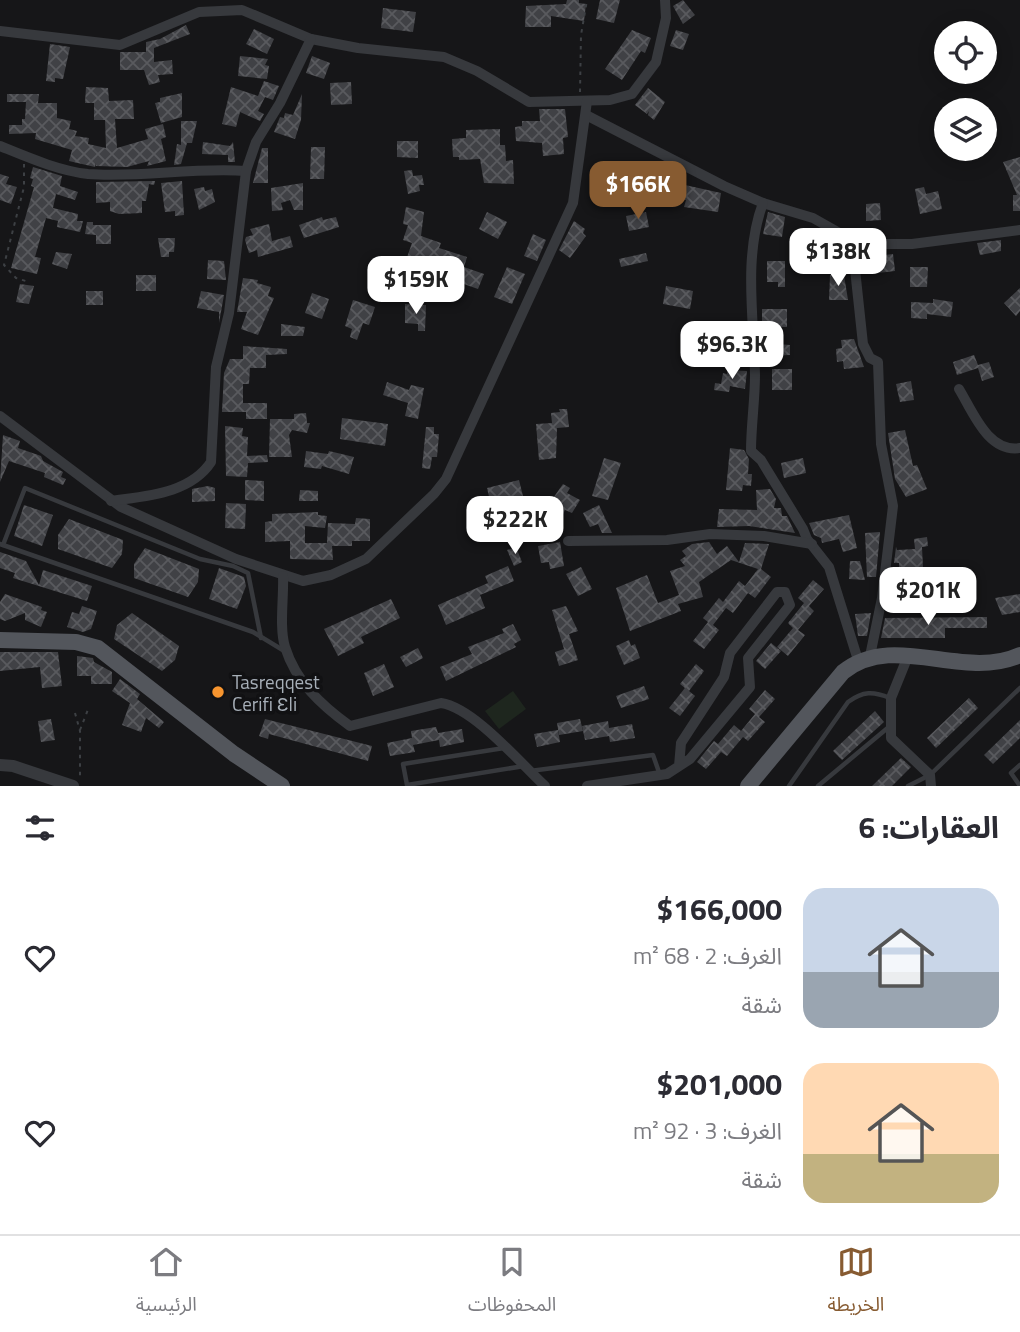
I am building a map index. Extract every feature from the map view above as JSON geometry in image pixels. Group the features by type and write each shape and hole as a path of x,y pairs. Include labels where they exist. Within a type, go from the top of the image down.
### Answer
{"main road":[{"path":"0,640 76,642 98,648 234,754 282,786"},
{"path":"748,786 843,672 864,658 908,656 975,663 996,662 1020,655"}],"street":[{"path":"0,31 120,45 174,25 199,12 242,10 311,39 358,48 444,57 477,71 529,102 610,100 632,94 656,62 666,18 665,0"},
{"path":"110,501 165,493 205,472 211,462 216,367 229,313 246,171 256,142 311,39"},
{"path":"0,416 110,501 148,520 283,576 303,581 317,579 366,559 434,494 446,479 573,203 587,101"},
{"path":"586,115 763,203 813,218 852,241 883,246 1020,230"},
{"path":"0,146 86,174 212,168 246,171"},
{"path":"763,203 755,224 752,253 755,378 751,451 761,460 812,544 830,567 864,658"},
{"path":"852,241 863,344 870,358 878,362 881,444 893,506 882,598 864,658"},
{"path":"959,388 991,439 1006,449 1020,448"},
{"path":"568,541 667,540 710,534 764,536 812,544"},
{"path":"283,576 285,646 316,701 349,726 441,704 452,705 476,722 545,786"},
{"path":"595,785 660,775 679,766 690,759 750,687 748,658 790,605 785,592 776,592 730,653 724,677 681,743 679,766"},
{"path":"908,656 891,698 891,738 930,780"},
{"path":"0,765 23,769 73,786"}],"lane":[{"path":"261,638 248,573 233,566 200,559 25,488 1,544 253,632 261,638 288,653"},
{"path":"908,786 930,780 1020,688"},
{"path":"789,786 848,702 857,695 873,691 891,698"},
{"path":"818,786 891,726"},
{"path":"505,748 403,764 407,785 653,755 660,775"},
{"path":"1020,765 1011,773 1020,786"}],"path":[{"path":"587,0 578,89 587,101"},
{"path":"26,156 24,187 4,265 16,278 29,282"},
{"path":"80,732 89,706"},
{"path":"75,713 80,732 82,761 79,786"}],"shaded area":[{"path":"513,691 526,709 499,729 485,711"}],"building":[{"path":"567,0 579,0 579,3 586,4 584,21 551,16 551,27 525,27 526,6 566,4"},
{"path":"600,0 620,0 614,23 596,19"},
{"path":"683,0 695,15 683,24 673,6"},
{"path":"383,8 416,12 413,32 381,28"},
{"path":"186,25 190,34 154,48 154,62 172,60 173,74 158,75 160,82 149,85 144,70 120,70 120,52 146,52 146,42 160,39"},
{"path":"254,29 274,39 267,54 246,44"},
{"path":"632,30 651,38 645,53 641,51 622,80 605,69"},
{"path":"676,30 689,34 683,50 670,46"},
{"path":"50,44 70,47 63,79 55,78 55,82 46,81"},
{"path":"240,56 268,59 265,65 269,66 267,79 238,76"},
{"path":"312,56 330,63 324,79 306,73"},
{"path":"264,81 279,86 273,100 265,97 258,111 264,114 260,121 240,112 236,127 222,124 231,87 258,96"},
{"path":"351,82 352,104 331,105 330,83"},
{"path":"86,87 108,88 109,101 133,100 134,119 115,119 117,148 148,139 145,129 163,124 166,137 161,139 166,161 147,166 149,161 127,167 96,166 96,163 95,167 69,161 72,150 35,139 36,133 9,134 9,125 22,125 26,102 7,102 7,94 39,94 38,103 57,103 57,118 71,121 69,129 77,131 75,136 89,138 88,144 106,148 105,120 94,120 94,103 85,103"},
{"path":"648,88 665,102 654,120 648,115 649,111 647,114 635,105"},
{"path":"182,93 182,117 161,123 155,103 160,102 160,98"},
{"path":"302,94 301,120 295,139 274,132 280,117 284,118 285,113 293,115"},
{"path":"539,109 565,109 568,137 563,138 564,154 543,156 542,143 516,141 515,127 522,126 522,121 540,121"},
{"path":"181,121 197,121 192,143 187,143 181,164 174,165 177,144 181,145"},
{"path":"500,129 500,145 505,145 506,161 513,160 514,184 484,183 480,159 459,160 459,157 453,157 452,139 466,138 466,130"},
{"path":"397,141 418,141 418,158 397,157"},
{"path":"203,142 230,146 233,142 235,162 228,162 228,155 202,154"},
{"path":"311,147 325,147 324,179 310,179"},
{"path":"262,148 268,148 268,183 253,183"},
{"path":"1020,157 1020,211 1013,211 1013,195 1017,195 1003,162"},
{"path":"33,167 62,176 60,186 78,192 75,200 56,194 53,208 78,214 77,221 83,221 80,232 57,227 58,221 46,218 35,257 41,258 37,274 11,268 34,187 31,186 33,179 30,178"},
{"path":"649,167 672,168 671,190 649,190"},
{"path":"412,170 413,176 422,175 424,185 419,185 420,191 408,194 404,171"},
{"path":"0,174 9,177 6,184 17,187 11,204 0,200"},
{"path":"155,181 154,185 149,184 146,201 142,201 142,213 119,214 110,211 110,202 96,203 96,182"},
{"path":"182,181 184,215 175,216 175,211 165,212 161,183"},
{"path":"303,183 303,210 294,210 290,200 281,203 283,210 272,211 271,188"},
{"path":"685,185 721,193 718,212 684,207 686,200 682,200"},
{"path":"628,186 642,189 639,202 626,199"},
{"path":"204,187 205,191 212,189 215,202 199,210 194,189"},
{"path":"924,187 926,194 938,191 942,209 920,214 915,189"},
{"path":"880,203 881,220 866,221 866,204"},
{"path":"406,207 424,212 421,236 441,243 439,248 467,257 464,267 484,274 478,289 432,273 433,270 406,260 412,243 403,240 408,225 403,224"},
{"path":"487,212 507,222 498,239 479,229"},
{"path":"646,212 649,227 629,231 626,216"},
{"path":"768,212 785,217 782,237 763,234"},
{"path":"322,217 323,220 336,217 339,227 304,238 299,225"},
{"path":"574,221 585,229 583,233 586,236 570,258 559,250"},
{"path":"87,222 93,222 93,225 111,225 111,244 96,244 96,235 85,234"},
{"path":"269,224 272,241 290,236 293,247 258,257 257,250 249,253 245,240 253,235 250,229"},
{"path":"533,234 546,240 537,261 524,256"},
{"path":"823,237 841,242 838,253 820,248"},
{"path":"158,238 175,238 174,252 169,252 169,257 161,257"},
{"path":"1001,240 1001,251 980,255 977,243"},
{"path":"56,252 72,254 67,269 52,264"},
{"path":"646,253 648,261 621,267 619,259"},
{"path":"893,254 895,271 878,273 876,256"},
{"path":"208,260 224,261 226,280 207,279"},
{"path":"767,261 785,261 785,287 778,287 778,282 767,282"},
{"path":"507,267 525,274 512,304 494,297"},
{"path":"910,267 928,267 927,287 910,287"},
{"path":"136,275 156,275 156,291 136,291"},
{"path":"830,275 844,275 848,300 829,300"},
{"path":"243,278 258,280 257,283 271,287 268,296 274,298 258,335 241,329 247,312 237,312"},
{"path":"20,284 34,286 29,304 16,302"},
{"path":"666,286 693,291 690,309 663,304"},
{"path":"1020,288 1020,311 1016,316 1004,303"},
{"path":"86,291 103,291 103,305 86,305"},
{"path":"201,291 224,295 219,323 219,312 197,308"},
{"path":"312,293 329,299 322,319 305,313"},
{"path":"933,299 953,302 951,317 927,314 927,319 911,318 911,302 933,303"},
{"path":"353,300 375,307 369,325 363,323 357,340 350,337 352,329 345,326"},
{"path":"405,304 426,305 425,331 418,331 418,324 405,323"},
{"path":"762,309 787,309 787,327 762,327"},
{"path":"281,324 305,327 303,336 281,336"},
{"path":"854,339 864,367 844,369 843,361 837,362 836,349 842,348 841,340"},
{"path":"765,343 790,345 790,355 766,356"},
{"path":"243,346 287,349 287,354 266,355 266,368 250,368 249,384 243,384 243,403 267,403 267,419 246,419 246,412 222,412 224,373 230,359 243,359"},
{"path":"974,355 978,365 989,362 994,377 982,381 978,368 957,375 953,362"},
{"path":"772,369 792,369 792,390 772,390"},
{"path":"727,370 747,371 745,389 730,386 729,392 714,390 715,383 721,384 723,373 727,374"},
{"path":"911,381 914,400 900,402 896,384"},
{"path":"387,382 409,390 411,385 424,388 418,419 405,416 408,403 383,395"},
{"path":"559,409 567,409 569,427 557,428 556,458 539,460 536,424 552,423 551,413 560,412"},
{"path":"306,413 307,423 310,423 307,433 292,430 289,435 292,457 269,457 270,419 294,419 294,414"},
{"path":"342,418 388,424 385,446 340,439"},
{"path":"225,426 243,428 242,436 248,437 247,456 267,455 268,462 248,463 247,477 226,476"},
{"path":"426,427 434,427 434,434 439,434 437,457 432,457 430,469 422,468"},
{"path":"905,430 913,466 917,465 927,489 906,497 895,479 888,433"},
{"path":"3,435 20,441 18,448 41,456 43,461 63,472 61,477 66,479 63,485 44,477 45,473 9,461 0,482"},
{"path":"730,448 744,450 749,459 748,474 752,474 751,486 743,485 742,491 726,490"},
{"path":"306,451 328,454 329,451 354,457 349,474 322,466 321,469 304,467"},
{"path":"604,458 621,463 608,500 592,496"},
{"path":"803,458 806,473 784,478 781,463"},
{"path":"245,480 264,481 264,501 245,500"},
{"path":"519,480 526,508 499,514 510,535 500,541 492,525 495,523 487,488"},
{"path":"563,484 570,488 567,493 580,500 572,513 565,510 551,538 532,528"},
{"path":"208,486 215,488 215,501 192,502 192,489"},
{"path":"770,489 776,499 774,508 781,508 782,516 787,516 795,533 749,526 717,527 719,509 757,510 756,490"},
{"path":"300,490 318,491 318,501 299,501"},
{"path":"226,503 246,504 245,529 225,528"},
{"path":"24,505 53,515 42,546 14,536"},
{"path":"599,505 612,533 602,533 598,524 590,527 583,513"},
{"path":"318,512 318,515 327,516 325,528 305,526 305,543 327,543 328,523 355,524 356,518 370,519 370,541 352,541 352,546 332,546 333,560 290,559 290,541 265,542 265,522 272,521 272,514"},
{"path":"849,515 857,548 843,552 839,539 822,543 821,538 814,535 809,523"},
{"path":"69,519 123,540 122,554 112,568 58,549 58,535"},
{"path":"880,532 876,577 867,577 865,533"},
{"path":"927,537 928,546 922,547 923,568 899,569 899,563 894,563 896,547 897,550 915,549 914,539"},
{"path":"560,542 564,566 550,569 549,562 541,563 538,546"},
{"path":"709,542 717,554 727,546 739,562 745,543 769,544 761,569 771,577 755,598 748,593 733,613 726,608 713,625 719,630 704,649 693,641 708,622 703,618 719,598 723,602 739,581 745,586 758,569 731,560 699,582 703,597 678,604 681,611 630,631 616,588 647,575 658,603 679,595 670,571 685,566 680,560 686,556 682,551 692,544"},
{"path":"516,547 522,562 514,566 507,550"},
{"path":"145,548 199,569 198,582 188,597 134,578 134,564"},
{"path":"0,552 26,561 39,585 43,570 92,586 87,601 13,578 15,573 0,568"},
{"path":"850,561 860,561 865,580 849,579"},
{"path":"508,566 514,581 480,595 485,608 446,625 438,605 488,583 485,576"},
{"path":"581,567 592,589 578,596 566,574"},
{"path":"219,568 244,577 246,586 237,609 209,599"},
{"path":"813,580 824,589 809,606 814,611 798,630 805,635 788,656 777,647 793,628 788,623 804,603 798,598"},
{"path":"5,594 42,607 41,610 47,612 41,627 25,620 25,613 5,621 0,619 0,602"},
{"path":"1020,594 1020,612 1002,615 995,598"},
{"path":"391,599 400,618 361,637 364,643 338,656 324,629"},
{"path":"82,606 97,611 91,629 83,632 67,627 72,612 79,614"},
{"path":"566,606 578,631 569,634 578,660 559,666 555,652 564,649 552,610"},
{"path":"132,613 179,646 175,660 162,671 114,639 117,625"},
{"path":"871,613 867,636 858,636 855,614"},
{"path":"987,617 987,628 945,628 945,638 881,638 885,618"},
{"path":"513,624 521,640 514,644 516,647 446,681 440,667 472,654 468,647 504,633 502,629"},
{"path":"629,640 631,646 635,644 640,658 624,665 616,646"},
{"path":"771,643 781,651 765,669 756,661"},
{"path":"418,648 423,658 406,667 400,657"},
{"path":"0,652 58,652 62,686 42,688 40,667 0,671"},
{"path":"77,656 93,658 94,662 112,672 112,684 91,684 91,676 77,676"},
{"path":"384,664 394,687 373,696 364,673"},
{"path":"696,664 704,671 689,691 695,696 680,716 669,708 685,688 680,684"},
{"path":"120,679 140,694 137,699 164,722 159,728 146,718 141,732 122,725 130,703 112,691"},
{"path":"644,686 649,699 621,708 616,696"},
{"path":"765,690 775,699 759,717 765,722 748,741 743,737 727,756 721,752 706,769 697,762 714,741 718,744 734,725 741,731 755,714 749,709"},
{"path":"969,698 978,708 936,748 927,738"},
{"path":"875,711 884,722 842,760 833,751"},
{"path":"51,719 55,740 41,742 38,721"},
{"path":"265,719 372,746 368,761 269,734 268,739 259,736"},
{"path":"580,719 583,731 559,735 557,723"},
{"path":"1020,720 1020,738 993,764 984,755"},
{"path":"608,721 609,728 632,724 635,738 610,742 609,736 585,740 582,726"},
{"path":"436,727 438,733 462,729 464,742 440,747 439,740 413,745 415,752 390,756 387,743 412,738 411,731"},
{"path":"558,730 560,742 537,747 534,734"},
{"path":"901,758 911,767 892,786 872,786"}],"place":[{"name":"Tasreqqest Cerifi Ɛli","path":"218,692"}]}
